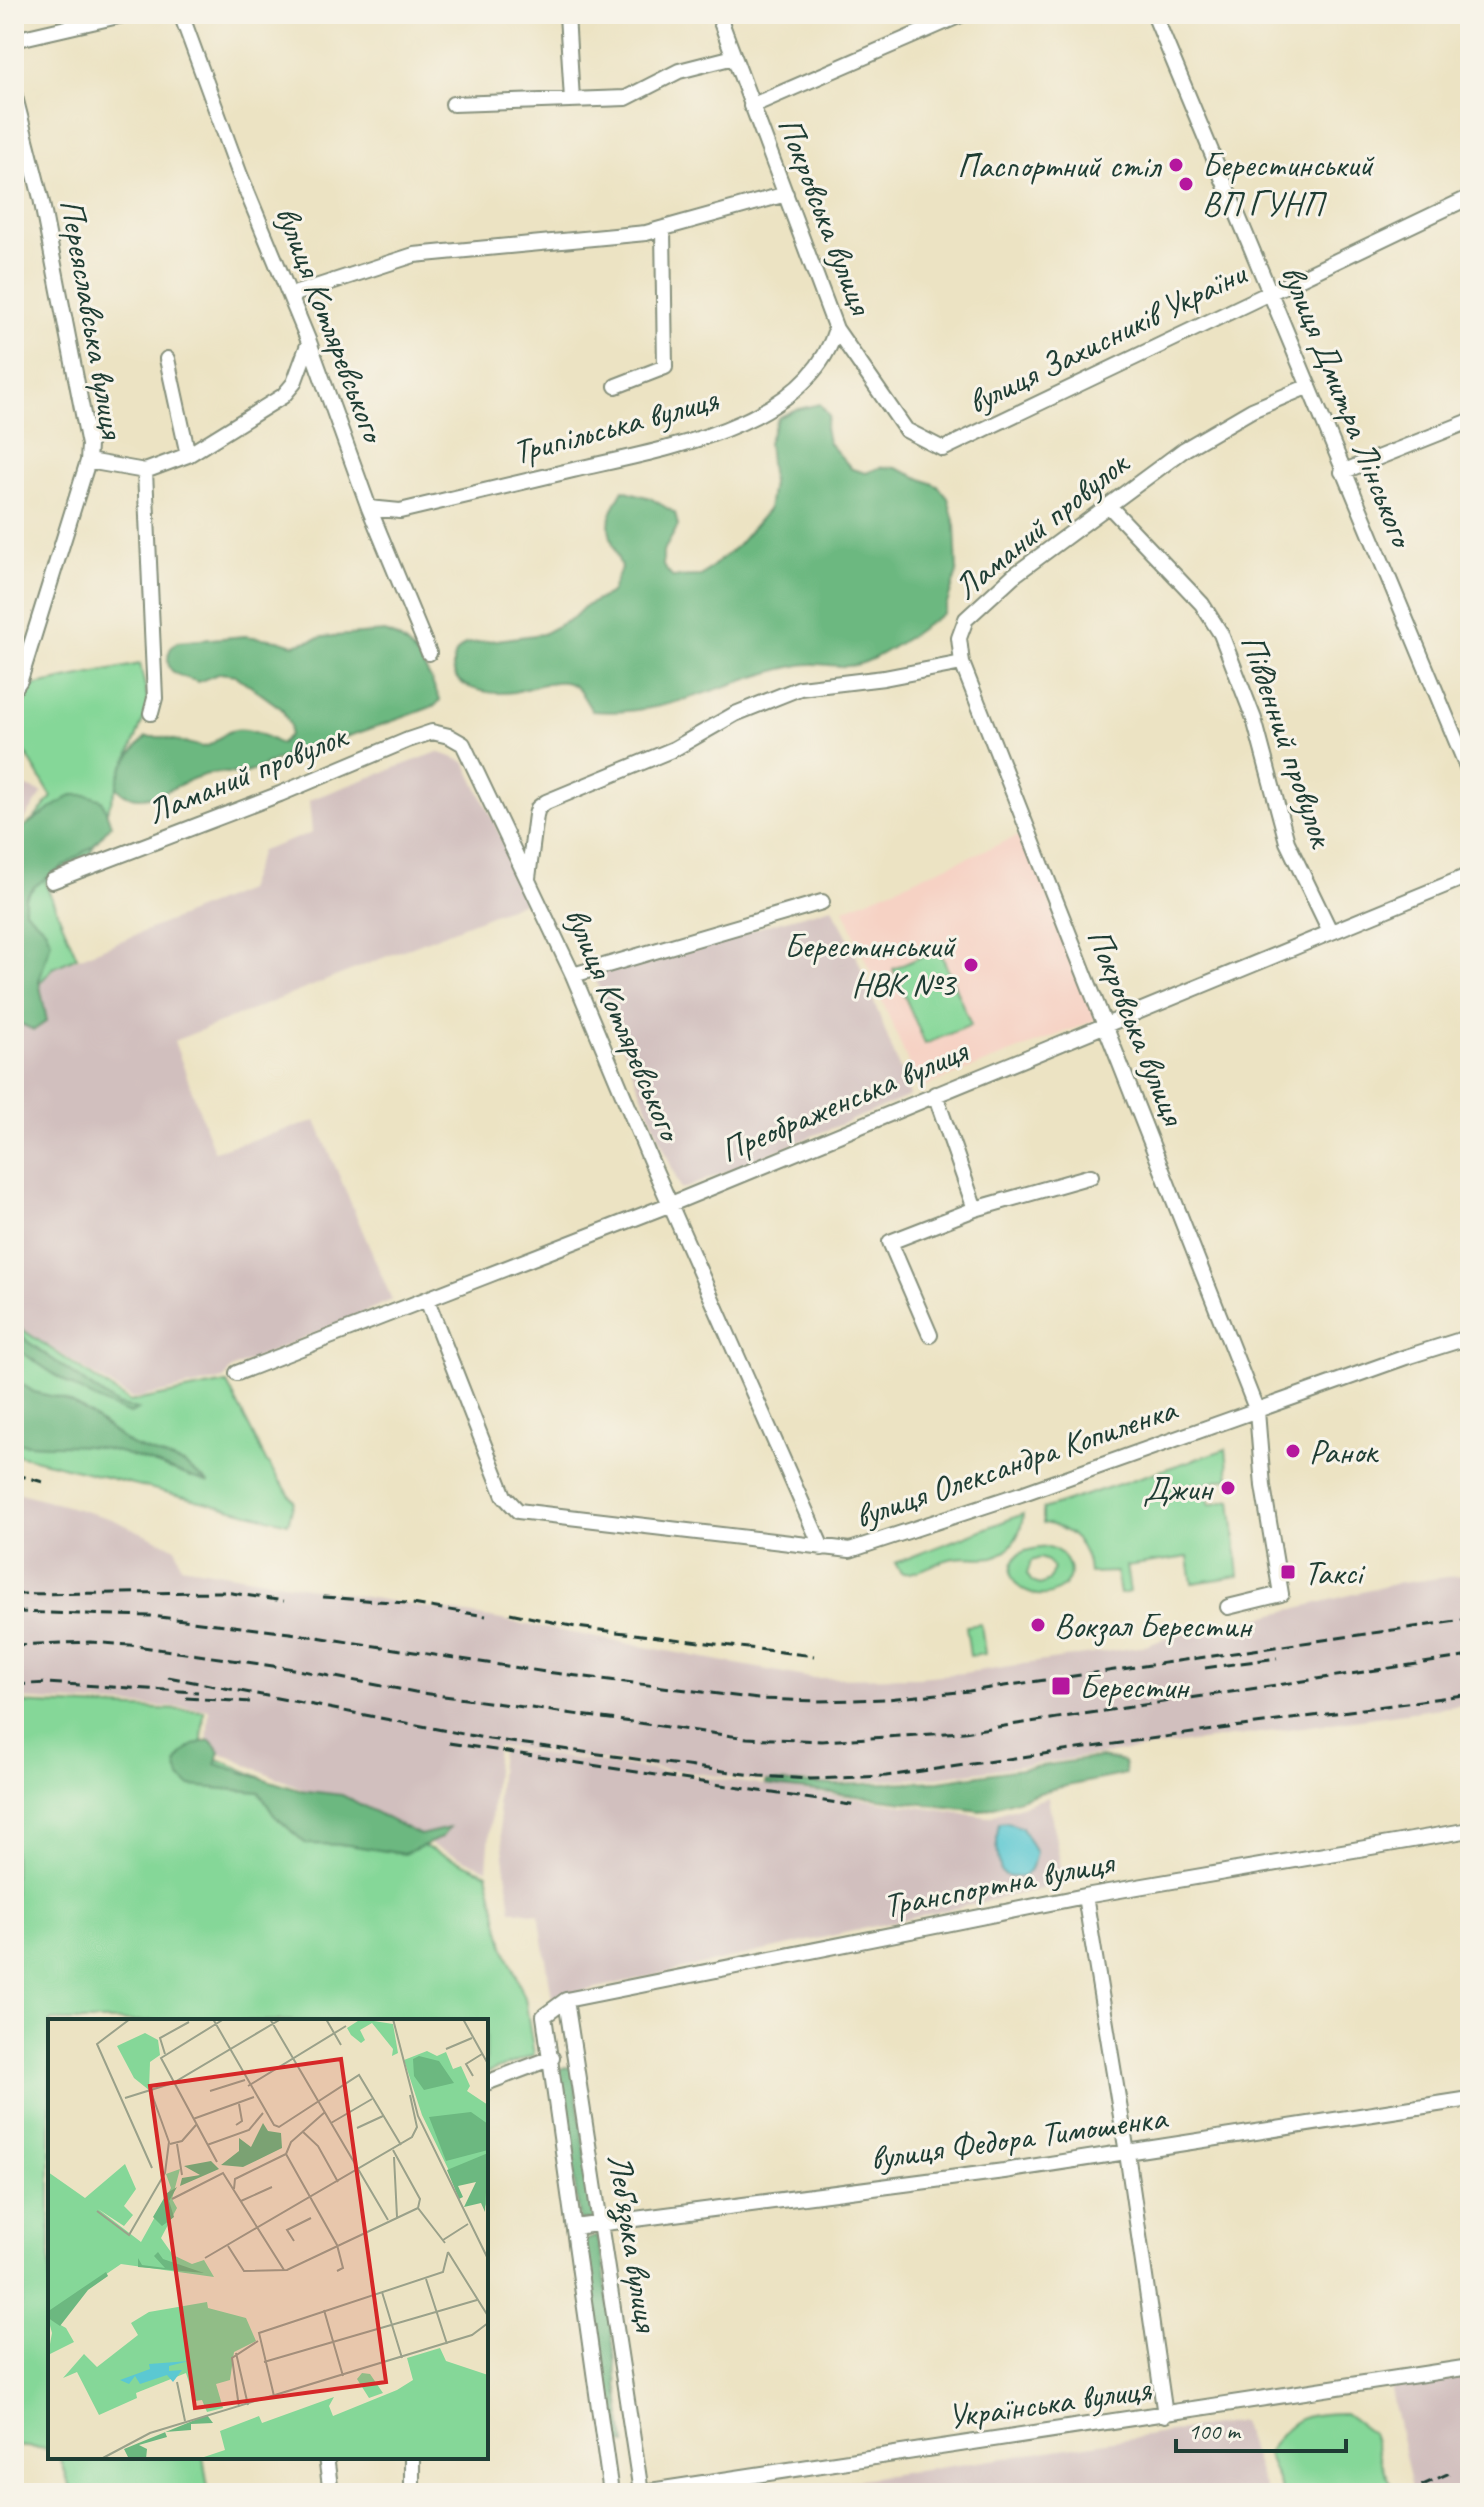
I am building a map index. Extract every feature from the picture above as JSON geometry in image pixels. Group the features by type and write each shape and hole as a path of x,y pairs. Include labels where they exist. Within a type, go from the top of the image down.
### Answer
{"street":[{"path":"14,40 127,14"},
{"name":"вулиця Котляревського","path":"181,14 240,175 309,342 369,508 429,653"},
{"path":"567,14 572,100"},
{"name":"Покровська вулиця","path":"718,14 836,329 906,430 943,449"},
{"path":"751,106 963,14"},
{"name":"вулиця Дмитра Лінського","path":"1154,14 1470,774"},
{"path":"453,104 626,98 679,71 734,57"},
{"name":"Переяславська вулиця","path":"14,93 41,198 89,445 88,461 20,680 14,689"},
{"path":"291,295 414,255 646,233 786,194"},
{"name":"вулиця Захисників України","path":"943,449 1470,197"},
{"path":"616,386 665,367 663,229"},
{"name":"Трипільська вулиця","path":"369,508 400,511 707,438 769,409 794,388 818,367 830,349 836,329"},
{"path":"88,461 145,471 188,455 283,396 294,383 309,342"},
{"path":"167,359 188,455"},
{"name":"Ламаний провулок","path":"962,663 959,638 966,619 1013,576 1185,449 1252,410 1309,386"},
{"path":"1342,472 1470,421"},
{"path":"145,471 155,698 151,713"},
{"name":"Південний провулок","path":"1109,506 1202,604 1221,634 1254,719 1287,842 1330,931"},
{"path":"528,878 536,815 538,808 546,802 674,749 735,714 800,688 884,678 962,663"},
{"name":"Покровська вулиця","path":"962,663 1257,1411 1263,1486 1281,1594 1228,1607"},
{"name":"Ламаний провулок","path":"52,881 280,794 408,740 432,732 449,736 463,744"},
{"name":"вулиця Котляревського","path":"463,744 573,975 822,1548"},
{"name":"Преображенська вулиця","path":"237,1373 671,1204 1470,875"},
{"path":"573,975 822,902"},
{"path":"935,1094 975,1209"},
{"path":"930,1335 890,1242 975,1209 1091,1176"},
{"name":"вулиця Олександра Копиленка","path":"427,1300 504,1496 518,1511 850,1550 1021,1494 1470,1337"},
{"name":"Транспортна вулиця","path":"544,2016 566,2000 1085,1896 1470,1830"},
{"path":"1085,1896 1165,2415"},
{"name":"Леб'язька вулиця","path":"566,2000 602,2224 639,2493"},
{"name":"Леб'язька вулиця","path":"544,2016 611,2493"},
{"path":"488,2082 552,2058"},
{"name":"вулиця Федора Тимошенка","path":"574,2227 1127,2153 1470,2099"},
{"name":"Українська вулиця","path":"639,2493 1470,2367"},
{"path":"326,2459 331,2493"},
{"path":"412,2459 412,2493"}],"shaded area":[{"path":"438,752 465,762 531,899 174,1041 214,1151 316,1121 392,1300 231,1369 224,1379 132,1399 14,1324 14,1012 54,968 246,890 261,851 312,833 309,800"},
{"path":"14,782 43,793 14,834"},
{"name":"Берестинський НВК №3","path":"1023,834 1096,1020 919,1089 844,909"},
{"path":"832,907 853,947 910,1096 681,1190 593,974"},
{"path":"14,1491 112,1519 176,1548 181,1566 502,1620 811,1678 918,1677 963,1673 1145,1646 1177,1634 1234,1624 1394,1584 1470,1574 1470,1704 939,1777 839,1783 751,1781 497,1746 487,1869 207,1747 209,1709 14,1699"},
{"path":"501,1748 988,1817 1048,1797 1064,1884 552,1998 539,1914 511,1910 497,1801"},
{"path":"1470,2373 1470,2493 1413,2493 1390,2386"},
{"path":"1241,2421 1266,2493 762,2493 972,2463"}],"green space":[{"path":"820,404 829,416 825,428 828,442 852,469 866,473 881,467 896,468 938,486 948,498 955,525 957,572 944,613 891,649 852,666 800,665 646,709 592,711 576,688 562,682 496,693 459,681 453,661 465,644 543,634 611,593 621,568 609,528 612,512 623,490 650,498 675,513 678,526 663,552 663,566 672,577 701,576 737,546 768,510 772,483 768,442 778,418 794,410"},
{"path":"385,632 405,643 420,660 440,700 436,705 245,773 204,775 149,797 133,797 117,788 123,767 146,737 162,737 203,747 239,730 253,732 280,744 289,735 290,726 282,709 235,675 220,673 198,682 174,672 168,659 170,649 177,642 245,636 294,645 323,637"},
{"path":"140,664 149,705 91,852 45,883 77,957 53,968 14,1012 14,843 52,797 14,734 14,717 26,687"},
{"path":"72,795 87,795 102,800 111,825 93,846 35,886 25,897 25,910 45,929 51,941 39,981 47,1021 34,1030 14,1021 14,833"},
{"path":"939,949 971,1025 925,1044 893,969"},
{"path":"14,1323 27,1341 117,1405 138,1410 130,1414 99,1401 14,1347"},
{"path":"14,1324 130,1402 227,1383 266,1461 294,1501 288,1523 14,1454"},
{"path":"14,1379 34,1392 63,1399 81,1408 131,1445 184,1464 209,1483 101,1448 14,1442"},
{"path":"1226,1449 1229,1478 1205,1484 1210,1505 1231,1500 1239,1576 1192,1583 1188,1557 1126,1566 1130,1592 1120,1594 1116,1572 1089,1573 1085,1554 1076,1539 1053,1525 1043,1523 1043,1509"},
{"path":"1023,1514 1015,1540 1006,1551 993,1557 948,1559 908,1573 901,1573 895,1563"},
{"path":"1048,1547 1055,1549 1065,1559 1069,1578 1065,1585 1052,1593 1031,1594 1014,1582 1011,1575 1014,1560 1022,1552","holes":["1040,1558 1048,1561 1053,1569 1049,1581 1040,1585 1032,1582 1027,1574 1031,1561"]},
{"path":"981,1624 985,1654 970,1656 966,1626"},
{"path":"14,1703 204,1711 201,1752 487,1873 504,1946 525,1998 534,2055 488,2072 488,2019 48,2019 48,2449 14,2446"},
{"path":"210,1740 220,1751 216,1764 299,1790 342,1795 420,1835 449,1828 441,1838 404,1854 348,1845 306,1844 274,1815 259,1792 190,1786 180,1778 176,1764 183,1754 194,1745"},
{"path":"1101,1757 1124,1762 1126,1774 1052,1789 981,1811 766,1785 766,1782 839,1785 940,1781"},
{"path":"573,2068 594,2220 580,2221 558,2070"},
{"path":"596,2236 603,2260 625,2444 610,2441 582,2242"},
{"path":"1345,2413 1372,2433 1381,2463 1396,2493 1283,2493 1267,2454 1275,2441 1290,2425 1308,2416"},
{"path":"61,2459 203,2459 209,2493 72,2493"}],"water":[{"path":"1007,1822 1022,1828 1036,1853 1032,1867 1023,1877 1009,1877 1001,1872 998,1829 999,1823"},
{"path":"14,2225 25,2242 18,2262 23,2287 20,2308 14,2321"}],"railway":[{"path":"14,1474 43,1482"},
{"path":"14,1594 225,1592 284,1601"},
{"path":"323,1597 406,1603 486,1616"},
{"path":"14,1612 151,1616 290,1633 546,1672 758,1699 818,1701 888,1699 969,1691 1470,1619"},
{"path":"510,1613 576,1627 814,1656"},
{"path":"14,1645 90,1642 130,1645 287,1668 415,1692 747,1738 822,1741 964,1732 1470,1656"},
{"path":"1205,1668 1277,1658"},
{"path":"168,1677 489,1739 760,1776 810,1779 886,1776 1470,1694"},
{"path":"14,1685 46,1683 198,1692"},
{"path":"186,1698 250,1702"},
{"path":"449,1743 857,1806"},
{"path":"1405,2493 1454,2471"}],"place":[{"name":"Паспортний стіл","path":"1176,165"},
{"name":"Берестинський ВП ГУНП","path":"1186,184"},
{"name":"Берестинський НВК №3","path":"971,965"},
{"name":"Ранок","path":"1293,1451"},
{"name":"Джин","path":"1228,1488"},
{"name":"Таксі","path":"1288,1572"},
{"name":"Вокзал Берестин","path":"1038,1625"},
{"name":"Берестин","path":"1061,1686"}]}
